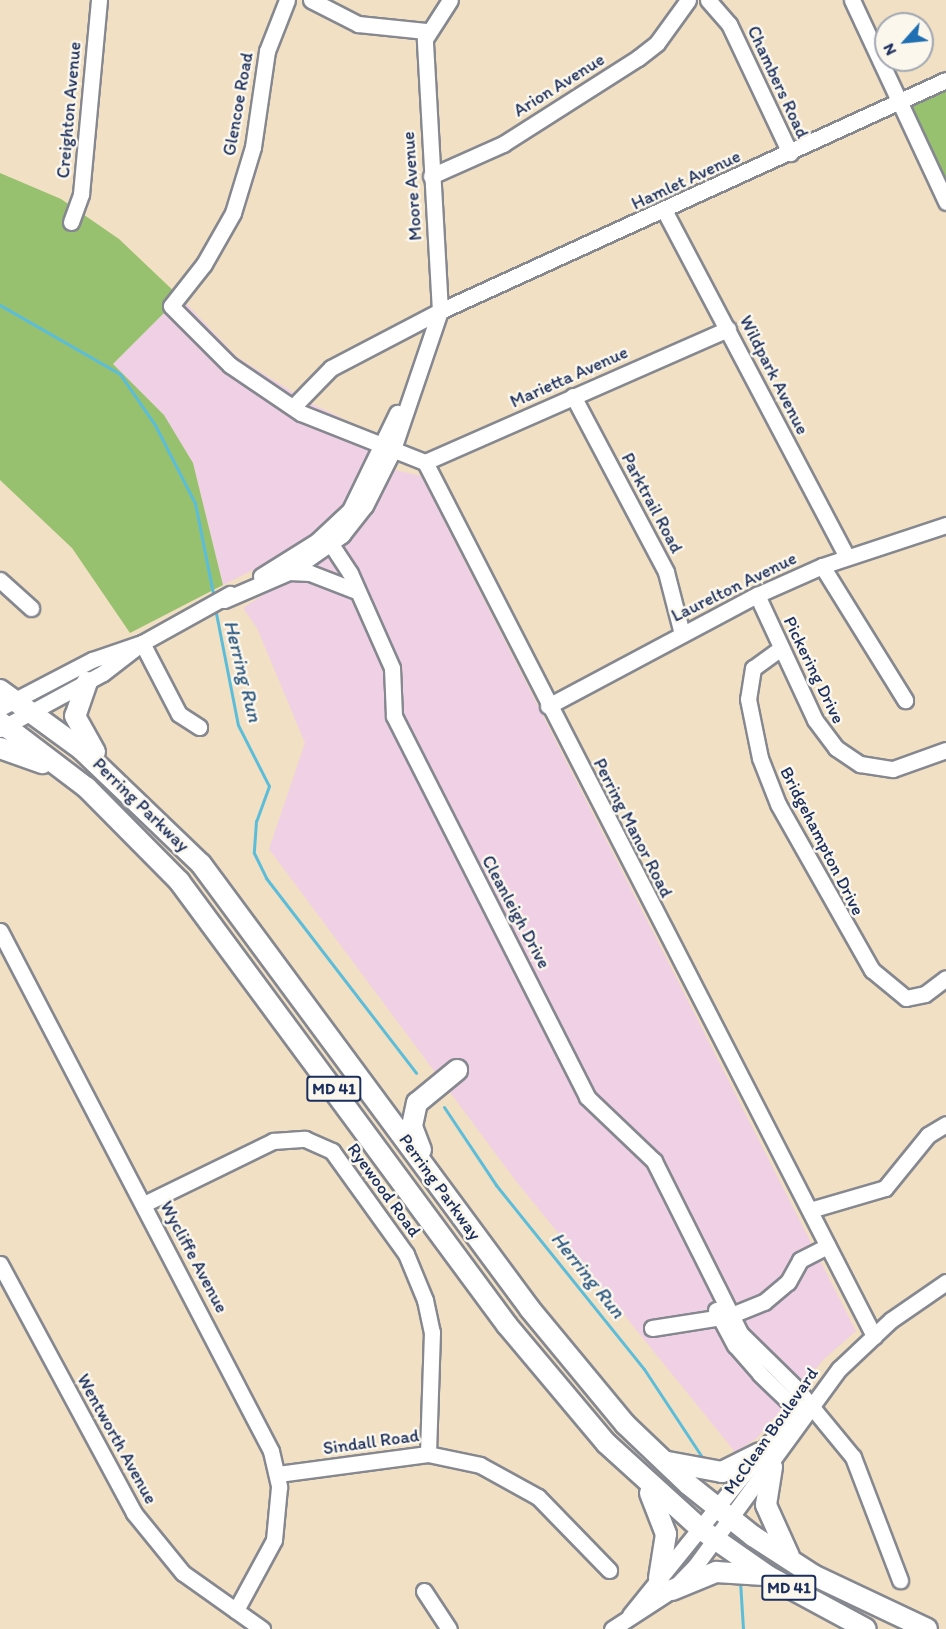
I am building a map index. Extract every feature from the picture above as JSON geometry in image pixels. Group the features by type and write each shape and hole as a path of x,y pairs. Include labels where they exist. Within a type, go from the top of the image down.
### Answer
{"main road":[{"path":"87,682 76,706 78,726 141,802"},
{"name":"Perring Parkway","path":"4,712 32,711 141,802 232,903 572,1365 660,1459 725,1514 794,1563 927,1629"},
{"name":"Perring Parkway","path":"4,712 150,849 201,909 535,1362 638,1476 709,1535 768,1576 866,1629"},
{"path":"0,748 24,753 87,788"},
{"path":"437,1182 417,1141 412,1113 424,1093 457,1070"},
{"path":"660,1459 707,1473 766,1460 769,1521 794,1563"},
{"path":"638,1476 663,1518 666,1584 716,1572 768,1576"}],"street":[{"name":"Creighton Avenue","path":"71,222 81,194 99,0"},
{"name":"Glencoe Road","path":"287,0 267,51 253,147 232,213 204,264 171,306 230,365 292,407"},
{"path":"311,0 358,24 426,31 450,0"},
{"name":"Arion Avenue","path":"431,176 503,144 638,58 662,37 688,0"},
{"name":"Chambers Road","path":"708,0 729,24 790,153"},
{"path":"852,0 946,202"},
{"name":"Moore Avenue","path":"324,542 350,510 387,450 440,311 431,176 426,31"},
{"name":"Hamlet Avenue","path":"292,407 331,368 440,311 665,212 946,80"},
{"name":"Wildpark Avenue","path":"665,212 729,329 847,557"},
{"name":"Marietta Avenue","path":"425,462 729,329"},
{"name":"Parktrail Road","path":"573,396 666,572 682,634"},
{"path":"292,407 387,450 425,462"},
{"name":"Perring Manor Road","path":"425,462 548,706 874,1336"},
{"name":"Laurelton Avenue","path":"548,706 757,595 822,566 946,525"},
{"path":"224,600 289,572 324,542"},
{"path":"4,712 32,711 87,682 142,643 224,600 324,542"},
{"name":"Cleanleigh Drive","path":"324,542 354,590 393,668 394,716 501,929 530,976 586,1097 654,1161 718,1292 724,1317 809,1406 853,1457 900,1580"},
{"path":"822,566 905,700"},
{"path":"289,572 310,573 354,590"},
{"path":"0,580 32,608"},
{"name":"Pickering Drive","path":"757,595 815,720 847,758 893,768 946,750"},
{"path":"4,712 98,657 142,643"},
{"path":"142,643 179,714 199,727"},
{"name":"Bridgehampton Drive","path":"781,648 753,668 748,699 760,758 778,804 872,970 906,998 925,994 946,978"},
{"name":"Wycliffe Avenue","path":"0,931 260,1425 278,1474 274,1540 236,1610"},
{"path":"810,1210 885,1188 928,1135 946,1124"},
{"name":"Ryewood Road","path":"144,1204 273,1141 305,1139 332,1150 406,1254 425,1300 432,1332 428,1454"},
{"path":"652,1328 724,1317 777,1294 800,1260 828,1246"},
{"name":"Wentworth Avenue","path":"0,1264 134,1513 183,1573 262,1629"},
{"name":"McClean Boulevard","path":"619,1626 666,1584 709,1535 809,1406 874,1336 946,1282"},
{"name":"Sindall Road","path":"278,1474 428,1454 480,1465 521,1484 609,1570"},
{"path":"424,1591 449,1629"}],"shaded area":[{"path":"180,297 237,357 310,403 378,435 343,503 320,530 303,545 223,585 193,463 163,415 113,364"},
{"path":"395,470 421,476 856,1331 824,1359 757,1438 735,1452 516,1181 269,849 305,743 257,628 243,608 353,537"}],"green space":[{"path":"946,90 946,180 911,106"},
{"path":"0,173 61,199 119,239 180,297 113,364 164,415 193,463 223,585 130,633 72,548 0,480"}],"waterway":[{"name":"Herring Run","path":"0,305 120,374 155,425 195,503 214,598"},
{"name":"Herring Run","path":"215,608 238,725 269,786 256,821 254,853 266,878 416,1073"},
{"name":"Herring Run","path":"444,1107 496,1185 644,1369 704,1460"},
{"name":"Herring Run","path":"740,1581 743,1629"}]}
